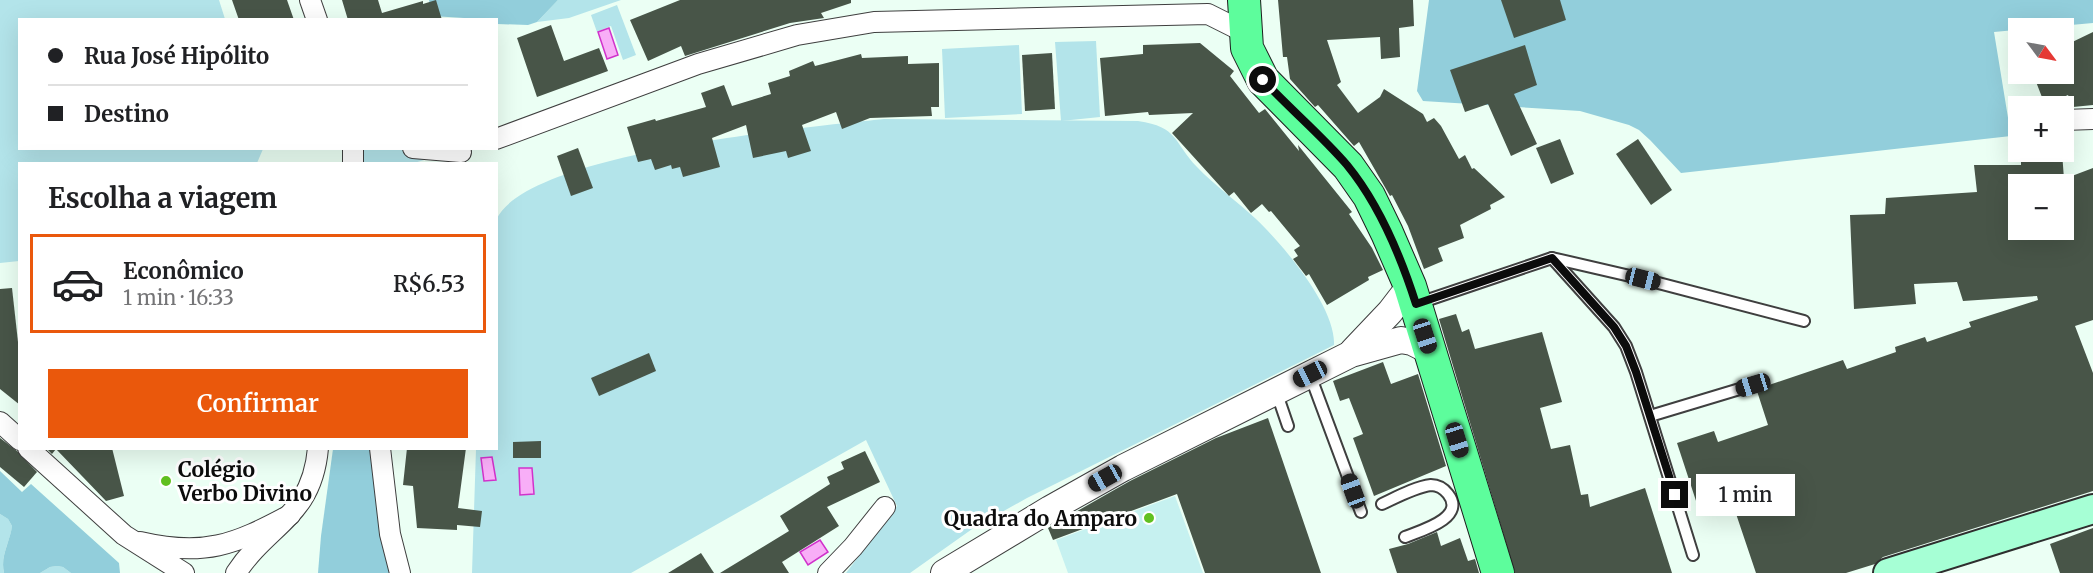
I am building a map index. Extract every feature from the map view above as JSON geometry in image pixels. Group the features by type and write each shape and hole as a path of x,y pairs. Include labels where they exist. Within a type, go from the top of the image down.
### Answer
{"main road":[{"path":"1244,0 1247,48 1263,80 1338,155 1369,196 1413,295 1498,573"},
{"path":"1888,573 2093,509"}],"street":[{"path":"310,0 316,18"},
{"path":"1208,14 1231,0"},
{"path":"498,138 698,64 797,35 874,22 1208,14 1246,33"},
{"path":"2074,120 2093,119"},
{"path":"433,162 466,150"},
{"path":"944,573 1008,533 1123,468 1276,391 1313,381 1351,354 1390,312 1413,295"},
{"path":"1351,354 1401,340 1412,342 1430,351"},
{"path":"0,422 18,438"},
{"path":"30,450 124,535 184,573"},
{"path":"236,573 244,560 290,515 306,495 312,483 318,450"},
{"path":"380,450 390,534 400,573"},
{"path":"828,573 853,547 885,507"},
{"path":"124,535 156,546 199,549 218,546 250,535 290,515"}],"lane":[{"path":"1413,295 1552,258 1803,321"},
{"path":"1552,258 1622,337 1631,357 1693,555"},
{"path":"1313,381 1361,512"},
{"path":"1650,416 1753,385"},
{"path":"1276,391 1288,426"},
{"path":"1382,504 1430,486 1439,487 1449,495 1451,510 1444,519 1405,537"}],"shaded area":[{"path":"0,0 219,0 225,18 18,18 18,150 263,150 257,162 18,162 18,261 0,263"},
{"path":"429,0 558,0 537,22 528,25 498,24 498,18 432,16"},
{"path":"558,0 621,0 569,18 537,22"},
{"path":"1429,0 2093,0 2093,23 2074,25 2074,18 2008,18 2008,31 1994,32 2008,118 2008,136 1681,173 1650,140 1629,125 1580,111 1423,101 1417,91"},
{"path":"617,5 636,55 623,60 611,26 597,32 591,15"},
{"path":"609,28 618,55 607,59 598,32"},
{"path":"1096,41 1100,117 1061,121 1055,42"},
{"path":"1019,45 1022,114 945,118 942,49"},
{"path":"884,119 1138,121 1161,127 1174,137 1204,174 1256,219 1293,260 1317,295 1326,313 1334,345 1027,498 975,527 910,573 846,573 897,506 866,440 631,573 472,573 476,450 498,450 498,217 520,195 561,176 615,160 738,136"},
{"path":"361,150 406,150 431,158 417,162 357,162"},
{"path":"333,450 371,450 394,573 318,573"},
{"path":"492,457 496,480 484,481 481,458"},
{"path":"519,468 532,468 534,494 520,495"},
{"path":"0,471 22,492 31,484 119,563 120,573 71,573 57,566 40,573 4,573 4,555 12,526 8,519 0,514"},
{"name":"Quadra do Amparo","path":"1175,496 1203,573 1068,573 1056,540"},
{"path":"0,514 8,519 12,526 4,555 4,573 0,573"},
{"path":"820,540 828,552 808,565 800,552"},
{"path":"57,566 71,573 40,573 50,567"}],"building":[{"path":"232,0 287,0 293,18 238,18"},
{"path":"342,0 378,0 382,13 423,1 423,4 436,0 441,18 347,18"},
{"path":"680,0 851,0 851,3 821,13 824,18 790,23 685,56 681,46 648,61 630,20"},
{"path":"1278,0 1413,0 1414,26 1399,28 1400,57 1381,59 1380,37 1327,40 1341,82 1337,85 1358,113 1380,97 1384,89 1423,114 1427,122 1434,118 1441,126 1459,159 1465,155 1472,169 1474,168 1505,197 1490,205 1491,209 1460,225 1464,238 1438,248 1443,261 1424,269 1408,226 1359,142 1354,146 1318,105 1315,107 1290,79 1287,57 1283,57"},
{"path":"1501,0 1560,0 1566,20 1514,38"},
{"path":"551,25 564,61 599,48 608,71 537,97 517,38"},
{"path":"2093,32 2093,105 2074,107 2074,96 2042,96 2037,84 2074,84 2074,41"},
{"path":"1200,43 1234,71 1230,76 1259,113 1265,109 1299,151 1298,145 1352,212 1349,214 1372,248 1383,270 1368,277 1369,280 1327,305 1309,274 1306,276 1293,259 1298,256 1294,250 1300,246 1271,211 1269,212 1262,204 1251,213 1234,192 1229,196 1172,133 1193,113 1149,115 1148,112 1105,116 1100,58 1143,54 1143,45"},
{"path":"1525,45 1537,85 1514,94 1537,144 1511,156 1488,104 1465,112 1450,70"},
{"path":"1052,53 1055,109 1025,111 1022,55"},
{"path":"861,54 862,58 908,56 908,64 939,63 939,107 931,107 932,116 870,118 842,129 836,112 802,125 811,151 788,158 786,151 753,158 746,125 712,138 720,167 683,177 680,167 672,169 671,165 655,170 651,159 638,162 627,127 706,107 701,93 724,85 732,106 771,94 768,83 790,76 789,71 813,61 815,66"},
{"path":"1560,139 1574,174 1551,184 1536,148"},
{"path":"1638,139 1672,190 1651,205 1616,154"},
{"path":"578,148 593,188 571,196 557,156"},
{"path":"2063,162 2064,174 2008,174 2008,240 2074,240 2074,175 2093,168 2093,320 2075,326 2093,373 2093,491 1883,557 1875,564 1846,573 1756,573 1730,496 1698,507 1677,443 1714,431 1718,442 1768,425 1757,391 1760,388 1843,360 1847,369 1896,352 1895,347 1925,337 1927,342 1971,327 1969,322 2038,300 2037,296 1963,301 1957,282 1914,284 1916,304 1854,309 1850,215 1885,214 1886,198 1977,192 1974,165"},
{"path":"12,288 18,342 18,403 0,389 0,289"},
{"path":"1456,314 1462,332 1469,329 1475,349 1542,332 1562,402 1540,408 1551,449 1570,445 1581,495 1588,494 1590,507 1645,488 1672,573 1515,573 1439,319"},
{"path":"649,353 656,371 599,396 591,378"},
{"path":"1383,362 1391,384 1418,374 1446,466 1374,496 1353,438 1363,434 1349,398 1340,401 1333,381"},
{"path":"1268,418 1321,573 1205,573 1177,494 1053,540 1048,528 1130,481 1216,438"},
{"path":"0,438 17,451 37,472 24,487 0,467"},
{"path":"541,441 541,458 513,458 513,442"},
{"path":"57,450 112,450 124,496 106,501"},
{"path":"407,450 466,450 458,508 482,511 480,527 457,525 457,530 417,528 413,486 403,485"},
{"path":"865,451 880,482 827,507 839,526 782,562 789,573 720,573 789,531 780,516 830,484 827,477 844,469 841,462"},
{"path":"2093,528 2093,573 2060,573 2050,544"},
{"path":"1437,532 1441,546 1460,538 1468,561 1475,559 1479,573 1397,573 1389,549"},
{"path":"701,553 714,573 668,573"}],"place":[{"name":"Colégio Verbo Divino","path":"166,481"},
{"name":"Quadra do Amparo","path":"1149,518"}],"route":[{"path":"1263,80 1338,155 1369,196 1416,304 1552,258 1622,337 1631,357 1675,495"}]}
